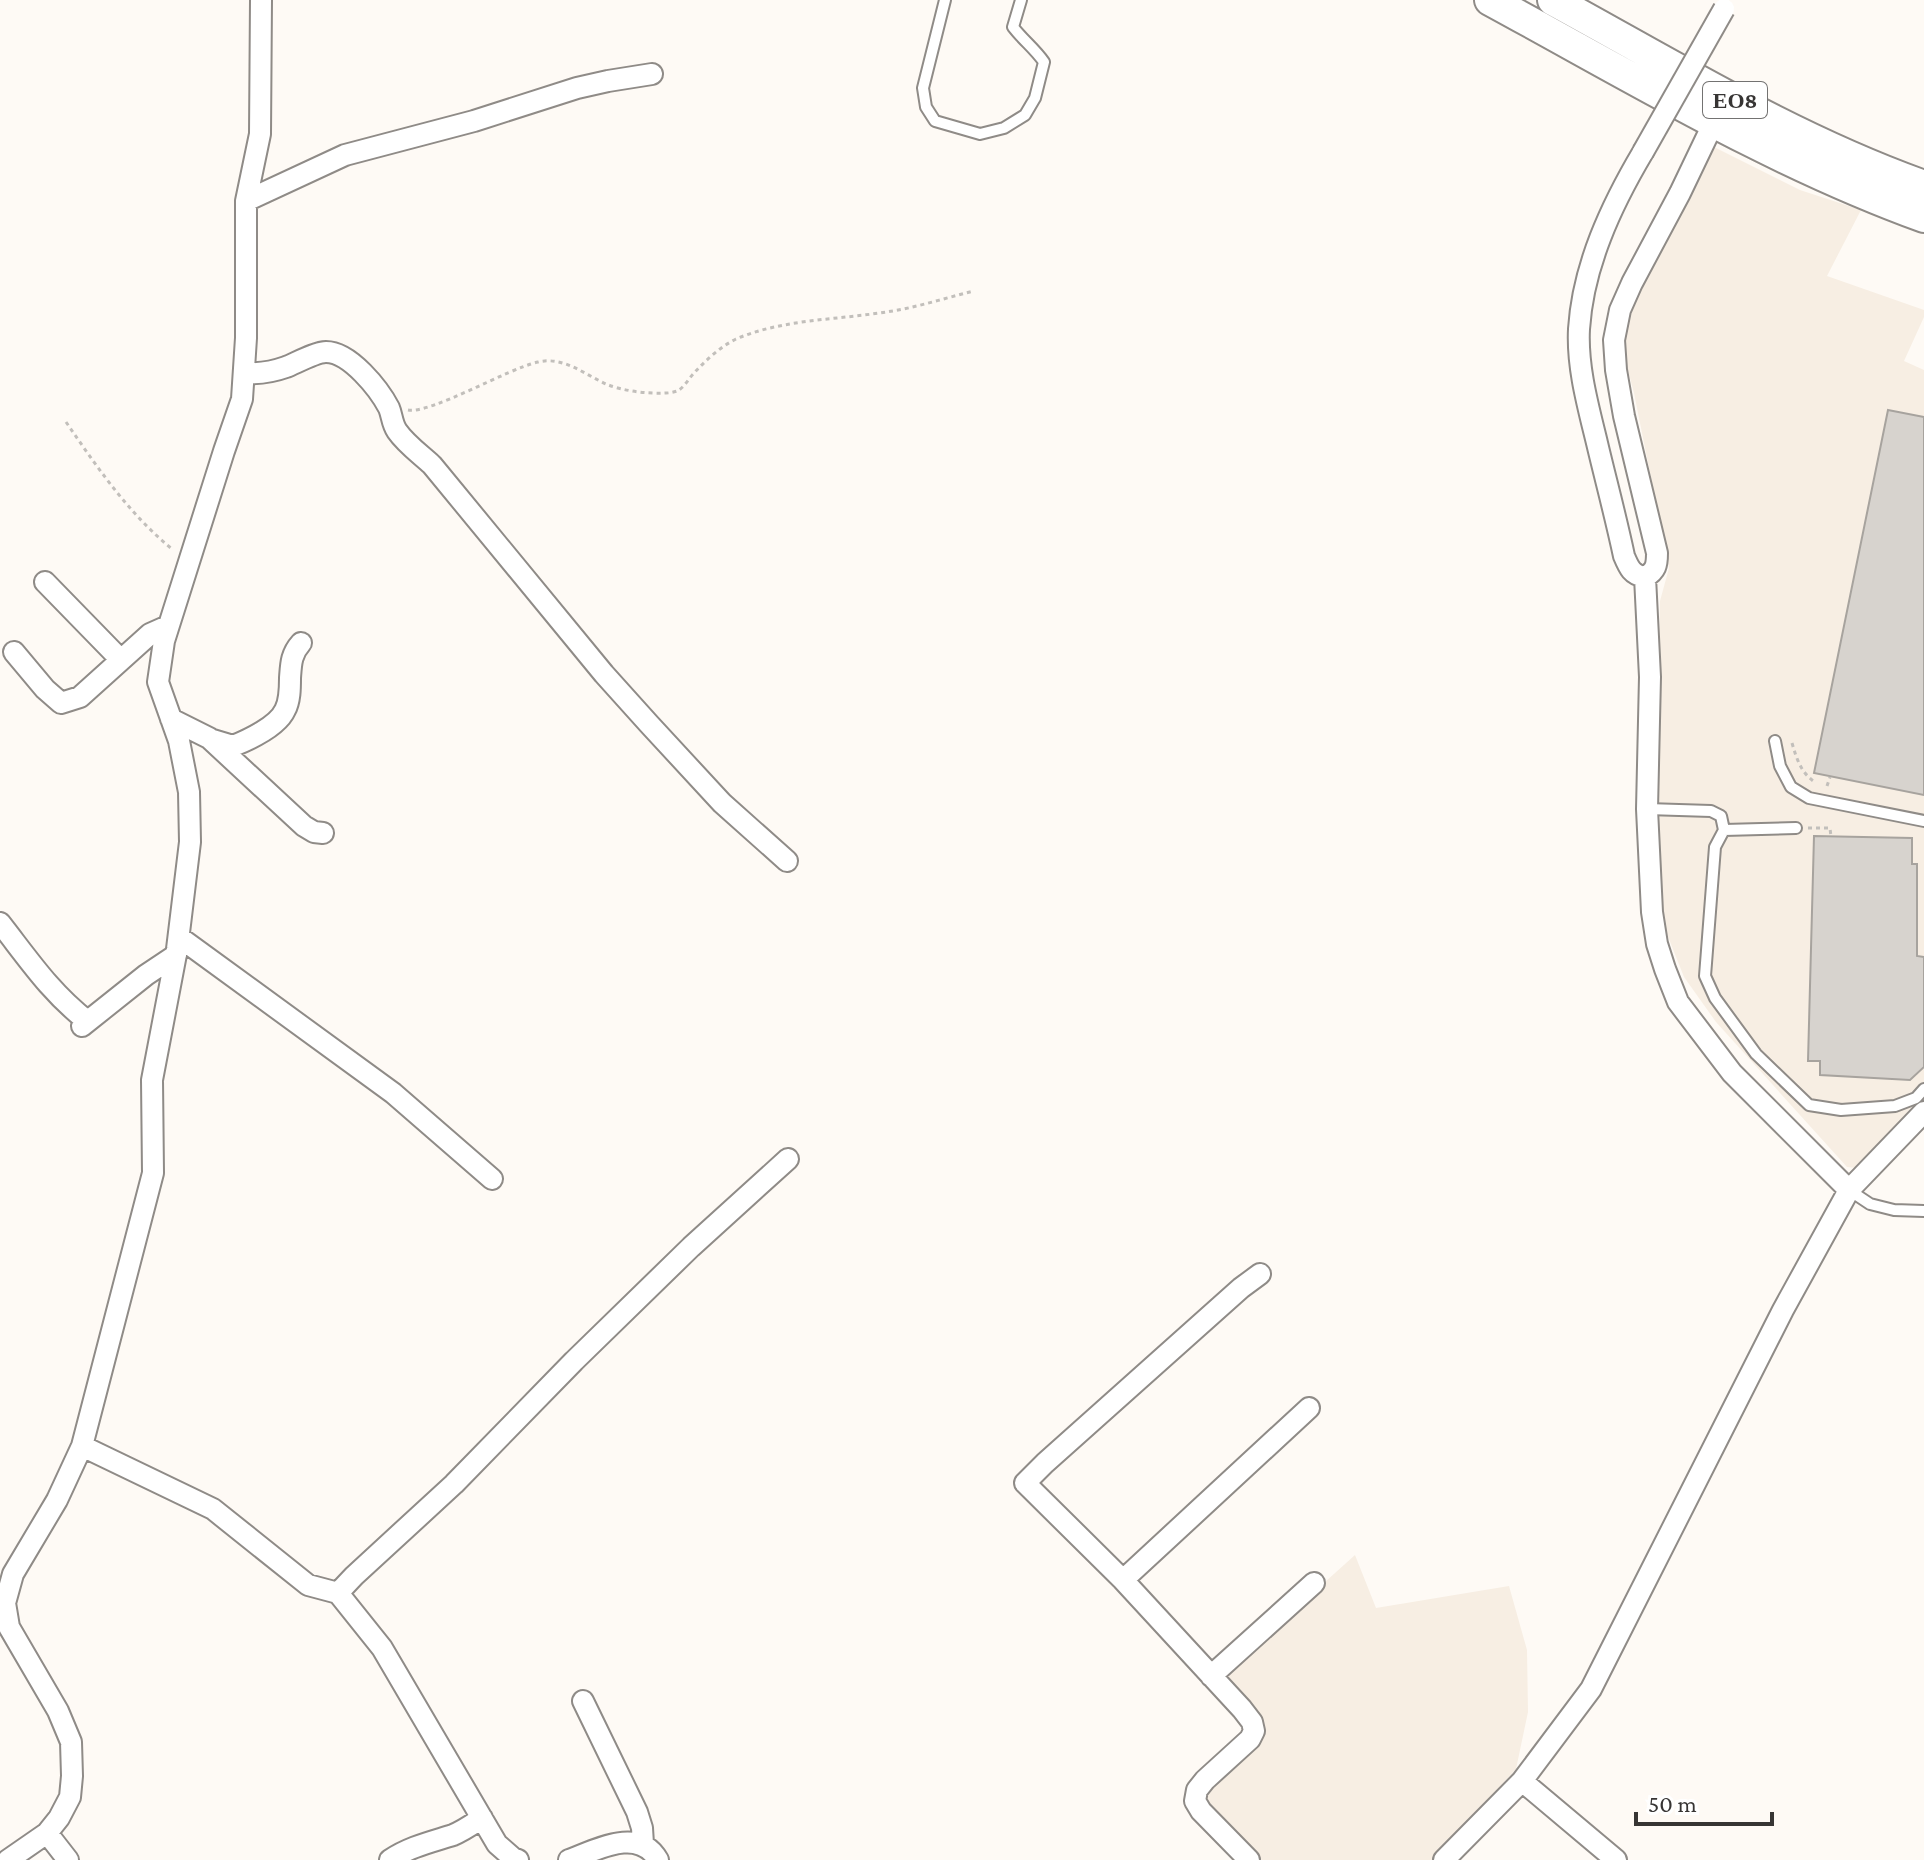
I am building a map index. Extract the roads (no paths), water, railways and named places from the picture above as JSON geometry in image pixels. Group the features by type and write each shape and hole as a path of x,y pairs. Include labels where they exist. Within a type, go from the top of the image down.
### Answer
{"main road":[{"name":"ΕΟ8","path":"1490,0 1769,151 1924,217"},
{"name":"ΕΟ8","path":"1553,0 1752,109 1840,153 1924,186"}],"street":[{"path":"8,1860 47,1833 70,1797 71,1742 52,1699 5,1627 5,1603 13,1574 57,1500 82,1446 153,1173 152,1080 178,946 190,842 189,792 179,741 158,682 168,626 242,399 246,338 246,201 260,134 261,0"},
{"path":"1714,122 1632,283 1620,310 1614,340 1624,416 1657,553 1657,565 1645,577 1636,575 1624,556 1590,413 1581,364 1579,329 1584,294 1607,220 1622,188 1727,4"},
{"path":"246,201 345,155 488,117 577,88 652,74"},
{"path":"244,373 259,374 282,369 326,352 340,356 358,368 380,393 401,436 432,465 604,674 722,803 787,861"},
{"path":"1645,577 1650,677 1647,809 1652,912 1657,944 1678,1002 1732,1073 1849,1190"},
{"path":"45,582 121,660"},
{"path":"14,652 61,703 80,697 150,634 168,626"},
{"path":"171,719 233,746 250,739 285,712 291,656 301,643"},
{"path":"209,738 304,826 323,833"},
{"path":"0,923 47,984 85,1024 178,946"},
{"path":"178,946 393,1093 492,1179"},
{"path":"1444,1860 1522,1781 1591,1689 1783,1310 1849,1190 1924,1112"},
{"path":"338,1593 454,1484 691,1247 788,1159"},
{"path":"1249,1860 1195,1801 1197,1790 1205,1780 1250,1739 1254,1731 1252,1722 1123,1580 1025,1483 1260,1274"},
{"path":"1123,1580 1309,1408"},
{"path":"82,1446 213,1509 308,1585 338,1593 382,1648 497,1844 518,1860"},
{"path":"1211,1676 1314,1583"},
{"path":"583,1701 637,1812 643,1844"},
{"path":"1522,1781 1616,1860"},
{"path":"390,1860 400,1853 456,1834 482,1818"},
{"path":"47,1833 68,1860"},
{"path":"569,1860 626,1842 643,1844 658,1860"}],"lane":[{"path":"945,0 923,88 926,107 935,121 980,134 1004,128 1025,115 1035,98 1044,62 1013,27 1021,0"},
{"path":"1775,741 1780,766 1791,787 1809,798 1924,821"},
{"path":"1647,809 1711,811 1721,816 1724,830 1715,847 1705,976 1715,998 1756,1054 1809,1105 1841,1110 1895,1106 1916,1098 1924,1089"},
{"path":"1724,830 1796,828"},
{"path":"1849,1190 1870,1204 1894,1210 1924,1211"}]}
